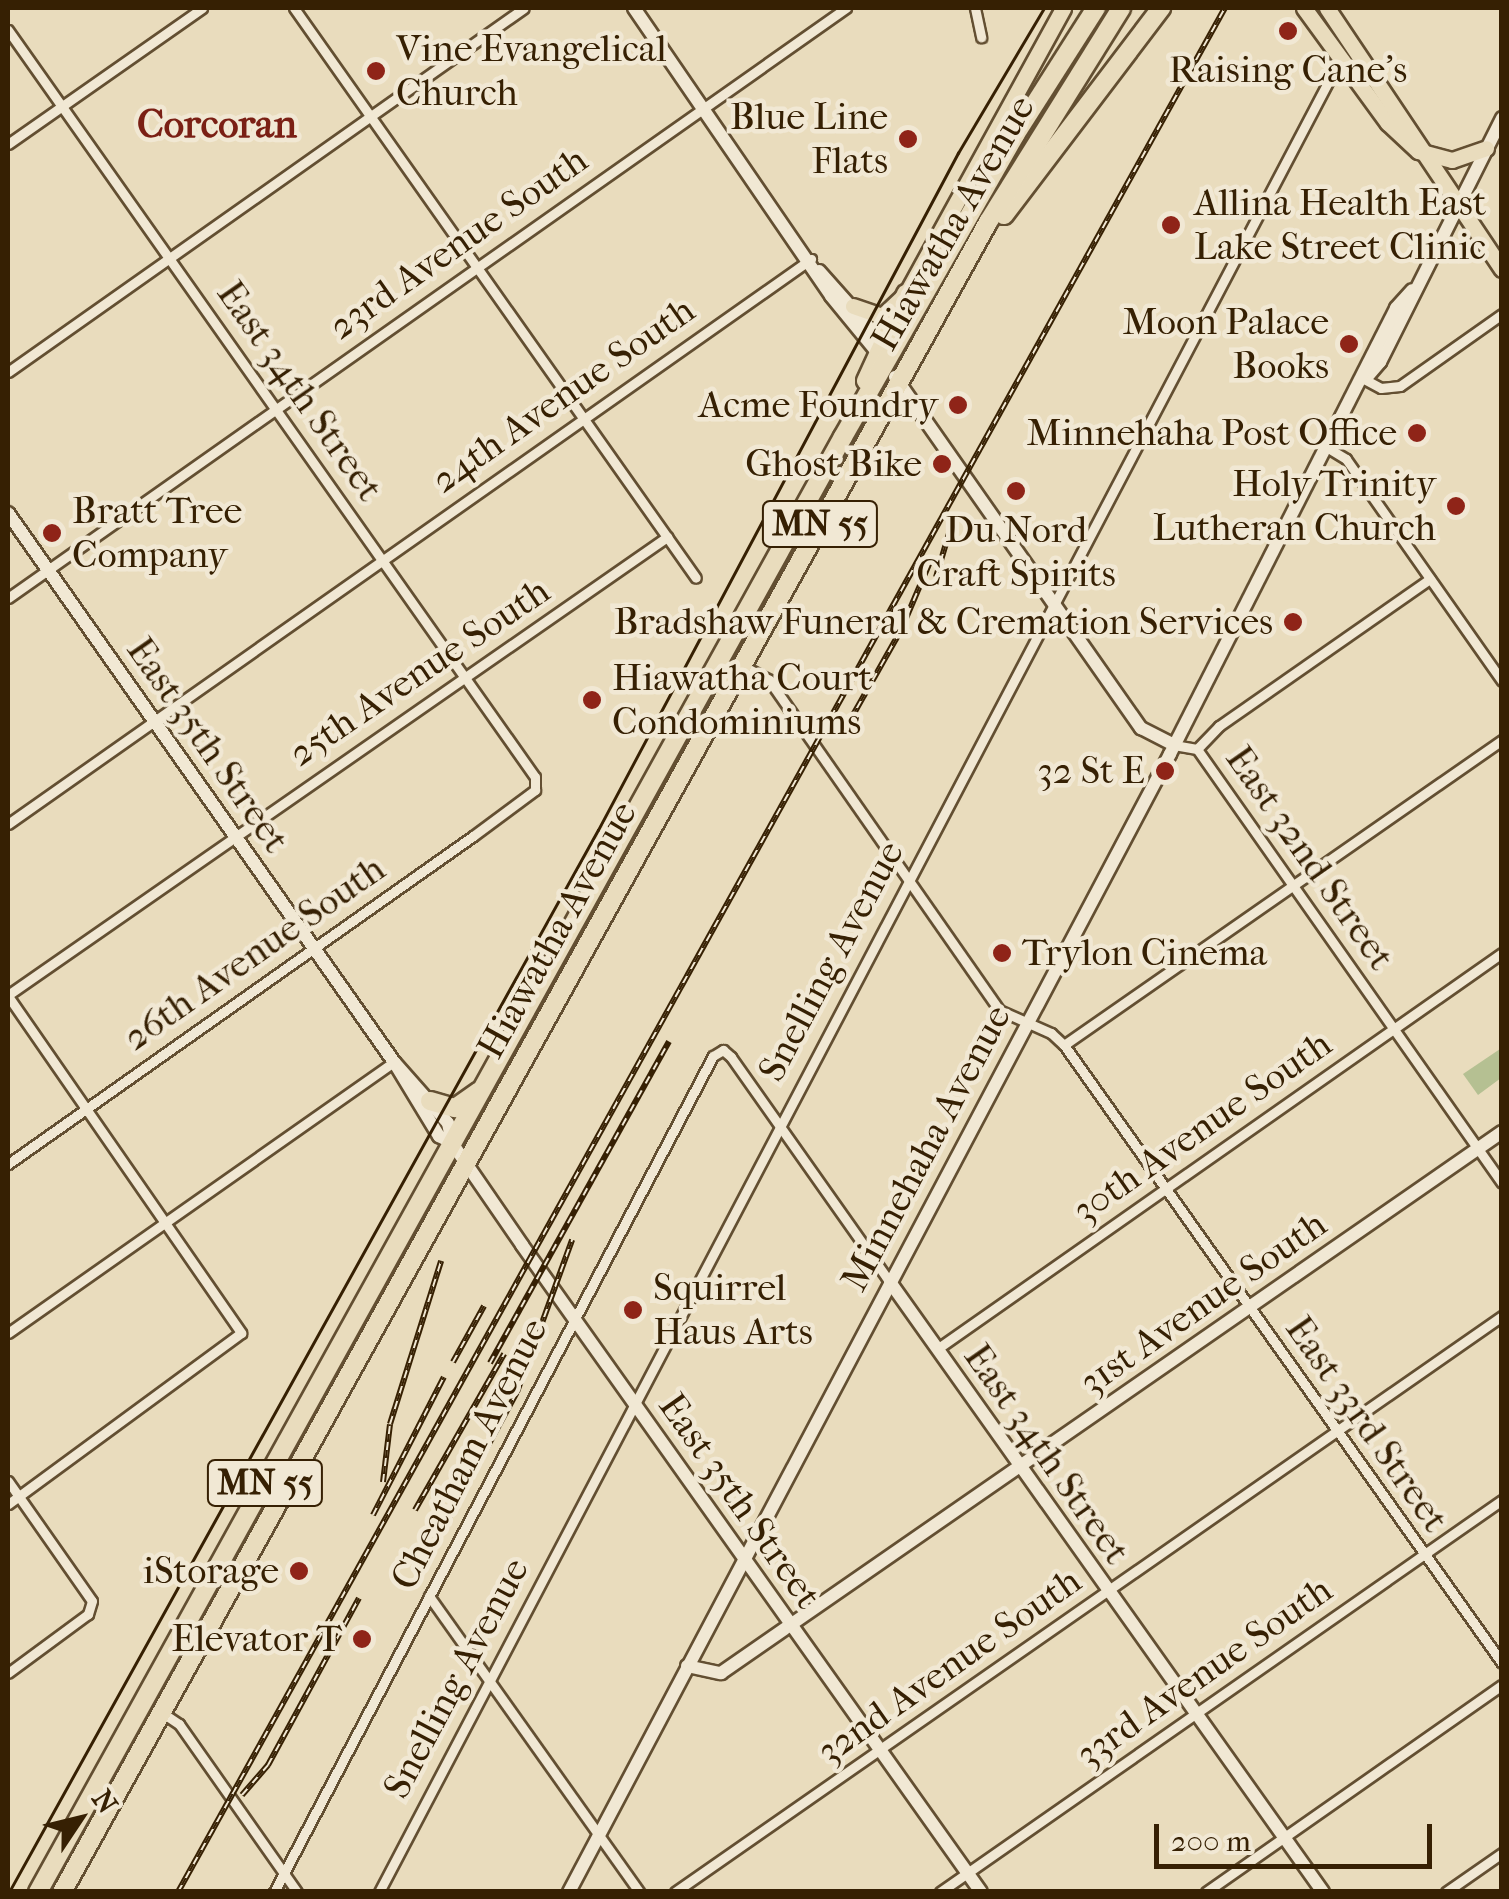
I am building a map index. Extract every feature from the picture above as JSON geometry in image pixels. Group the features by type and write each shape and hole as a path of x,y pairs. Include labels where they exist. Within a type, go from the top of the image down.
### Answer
{"highway":[{"name":"Hiawatha Avenue","path":"38,1892 843,437 882,358 1096,8"},
{"name":"Hiawatha Avenue","path":"62,1892 898,382 1052,114 1121,8"},
{"path":"951,288 1060,135 1161,8"},
{"path":"882,358 906,294"},
{"path":"430,1101 455,1108 487,1084"}],"main road":[{"path":"853,306 882,316 906,294 1063,8"},
{"path":"1304,8 1340,60 1418,151 1502,269"},
{"path":"1327,8 1402,115 1418,151"},
{"path":"1418,151 1452,160 1486,148"}],"street":[{"path":"8,144 202,8"},
{"path":"294,8 696,578"},
{"path":"8,372 524,8"},
{"name":"East 32nd Street","path":"634,8 815,265 866,346 882,358"},
{"name":"23rd Avenue South","path":"8,598 846,8"},
{"path":"975,8 981,38"},
{"name":"East 34th Street","path":"8,30 535,777 535,790"},
{"name":"Snelling Avenue","path":"379,1892 1052,602 1340,60"},
{"path":"1456,205 1502,118"},
{"name":"Minnehaha Avenue","path":"570,1892 1174,744 1364,379 1396,308 1412,290 1456,205"},
{"name":"East 32nd Street","path":"815,265 853,306 898,382 1141,728 1174,744 1198,749 1502,1183"},
{"name":"24th Avenue South","path":"8,824 582,418 815,265"},
{"path":"1364,379 1381,388 1400,386 1502,314"},
{"path":"1328,448 1346,459 1502,680"},
{"name":"East 35th Street","path":"8,513 394,1062 439,1136 452,1143"},
{"name":"25th Avenue South","path":"8,995 234,834 667,537"},
{"path":"1198,749 1219,726 1430,578"},
{"name":"East 33rd Street","path":"742,666 769,680 998,1010 1064,1046 1502,1663"},
{"path":"1064,1046 1502,740"},
{"name":"26th Avenue South","path":"8,1164 535,790"},
{"name":"30th Avenue South","path":"937,1349 1502,954"},
{"path":"8,995 242,1333 8,1504"},
{"name":"East 34th Street","path":"723,1050 780,1123 1019,1470 1323,1892"},
{"name":"Cheatham Avenue","path":"274,1892 573,1317 713,1056 723,1050"},
{"path":"8,1333 394,1062"},
{"name":"East 35th Street","path":"394,1062 448,1123 452,1143 465,1162 981,1892"},
{"name":"31st Avenue South","path":"687,1666 718,1675 1502,1132"},
{"name":"32nd Avenue South","path":"674,1892 1108,1594 1502,1316"},
{"path":"8,1480 90,1597 85,1616 8,1672"},
{"name":"33rd Avenue South","path":"940,1892 1502,1500"},
{"path":"430,1596 639,1892"},
{"path":"1206,1892 1502,1685"},
{"path":"161,1712 179,1724 297,1892"},
{"path":"1446,1892 1502,1853"}],"green space":[{"path":"1500,1049 1501,1078 1478,1095 1463,1074"}],"tram line":[{"path":"9,1892 598,830 958,153 1044,8"}],"railway":[{"path":"178,1892 1225,8"},
{"path":"936,577 953,520"},
{"path":"849,722 901,630 930,562"},
{"path":"490,1363 669,1041"},
{"path":"444,1527 517,1392 572,1240"},
{"path":"383,1482 390,1424 441,1261"},
{"path":"453,1362 484,1306"},
{"path":"415,1510 504,1354"},
{"path":"373,1515 444,1377"},
{"path":"242,1795 268,1765 359,1598"}],"place":[{"name":"Raising Cane's","path":"1288,31"},
{"name":"Vine Evangelical Church","path":"376,71"},
{"name":"Blue Line Flats","path":"908,139"},
{"name":"Allina Health East Lake Street Clinic","path":"1171,225"},
{"name":"Moon Palace Books","path":"1349,344"},
{"name":"Acme Foundry","path":"958,405"},
{"name":"Minnehaha Post Office","path":"1417,433"},
{"name":"Ghost Bike","path":"942,464"},
{"name":"Du Nord Craft Spirits","path":"1016,491"},
{"name":"Holy Trinity Lutheran Church","path":"1456,506"},
{"name":"Bratt Tree Company","path":"52,533"},
{"name":"Bradshaw Funeral & Cremation Services","path":"1293,622"},
{"name":"Hiawatha Court Condominiums","path":"592,700"},
{"name":"32 St E","path":"1165,771"},
{"name":"Trylon Cinema","path":"1002,953"},
{"name":"Squirrel Haus Arts","path":"633,1310"},
{"name":"iStorage","path":"299,1571"},
{"name":"Elevator T","path":"362,1639"}],"district":[{"name":"Corcoran","path":"217,124"}]}
